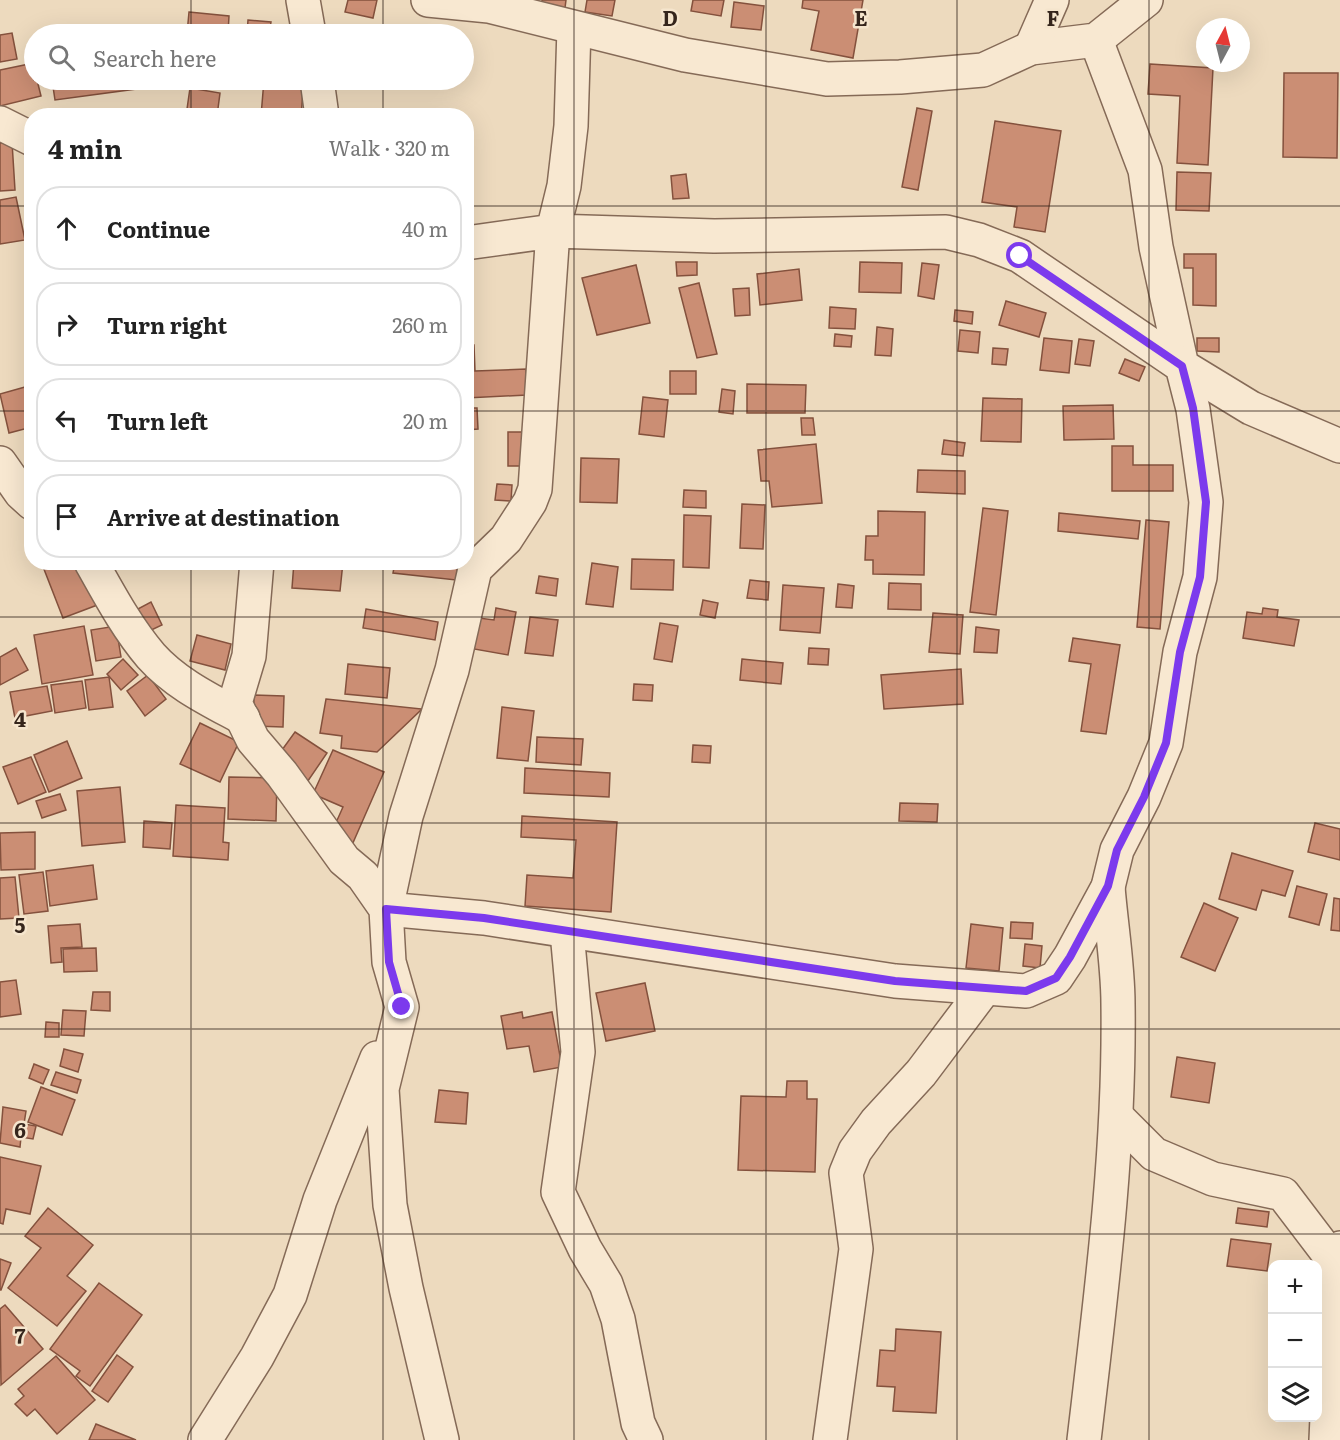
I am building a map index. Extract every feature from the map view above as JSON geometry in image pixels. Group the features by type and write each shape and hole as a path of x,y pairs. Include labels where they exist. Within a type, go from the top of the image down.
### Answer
{"street":[{"path":"303,0 307,24"},
{"path":"428,0 490,3 574,28 685,55 827,79 983,70 1031,48 1096,40 1146,0"},
{"path":"1031,48 1052,0"},
{"path":"442,1440 406,1288 390,1205 382,1089 402,1007 389,962 386,909 406,816 453,670 475,569 506,539 530,502 535,489 553,231 564,186 571,126 574,28"},
{"path":"256,570 249,656 235,703 253,740 282,774 344,860 363,876 386,909 484,918 895,981 1026,991 1056,978 1070,957 1108,886 1117,850 1144,797 1166,743 1180,652 1200,577 1206,502 1193,408 1156,247 1145,170 1096,40"},
{"path":"318,90 321,108"},
{"path":"474,242 553,231 714,236 946,232 979,240 1020,256 1182,366 1251,408 1340,446"},
{"path":"0,463 24,496"},
{"path":"96,570 123,616 151,656 192,691 243,718"},
{"path":"1084,1440 1101,1293 1117,1117 1118,1002 1108,886"},
{"path":"567,932 578,1052 558,1192 585,1249 606,1284 618,1319 638,1423 646,1440"},
{"path":"830,1440 856,1249 846,1173 855,1151 876,1122 921,1073 985,988"},
{"path":"205,1440 257,1357 290,1295 320,1200 356,1106 402,1007"},
{"path":"1117,1117 1154,1154 1213,1179 1283,1194 1339,1261 1326,1440"}],"building":[{"path":"348,0 377,0 373,18 345,12"},
{"path":"542,0 566,0 565,8 542,6"},
{"path":"587,0 615,0 612,16 585,12"},
{"path":"693,0 724,0 721,16 691,11"},
{"path":"803,0 863,0 853,58 811,50 819,11 802,8"},
{"path":"734,2 764,6 761,30 731,27"},
{"path":"189,12 229,16 229,24 188,24"},
{"path":"248,20 271,22 271,24 248,24"},
{"path":"12,33 17,59 0,62 0,35"},
{"path":"1150,64 1196,67 1196,72 1213,72 1208,165 1177,163 1180,96 1148,94"},
{"path":"24,65 24,90 40,90 41,96 0,106 0,70"},
{"path":"1284,73 1338,73 1337,158 1283,157"},
{"path":"54,90 129,90 55,100"},
{"path":"190,90 220,93 218,108 187,108"},
{"path":"263,90 303,90 302,108 262,108"},
{"path":"917,108 932,111 918,190 902,187"},
{"path":"995,121 1061,131 1045,232 1014,227 1017,207 982,202"},
{"path":"12,142 15,190 0,191 0,143"},
{"path":"1177,172 1211,173 1209,211 1176,210"},
{"path":"686,174 689,198 673,199 671,176"},
{"path":"16,197 24,240 0,244 0,200"},
{"path":"1184,254 1216,254 1216,306 1193,305 1193,268 1184,268"},
{"path":"676,262 697,262 697,275 677,276"},
{"path":"860,262 902,263 901,293 859,292"},
{"path":"922,263 939,265 934,299 918,296"},
{"path":"636,265 650,323 597,335 582,278"},
{"path":"799,269 802,300 760,305 757,274"},
{"path":"699,283 717,354 697,358 679,288"},
{"path":"749,288 750,315 735,316 733,289"},
{"path":"1006,301 1046,313 1039,337 999,325"},
{"path":"830,307 856,309 855,329 829,328"},
{"path":"955,310 973,312 972,324 954,321"},
{"path":"877,327 893,329 891,356 875,355"},
{"path":"960,330 980,332 978,353 958,351"},
{"path":"835,334 852,336 851,347 834,346"},
{"path":"1044,338 1072,341 1069,373 1040,370"},
{"path":"1197,338 1219,338 1219,352 1197,351"},
{"path":"1079,339 1094,341 1090,366 1075,364"},
{"path":"474,345 475,371 526,369 527,395 474,398"},
{"path":"993,348 1008,349 1006,365 992,364"},
{"path":"1125,359 1145,367 1139,381 1119,373"},
{"path":"670,371 696,371 696,394 670,394"},
{"path":"747,384 806,385 805,413 747,413"},
{"path":"24,387 24,429 9,433 0,394"},
{"path":"722,389 735,391 733,414 719,412"},
{"path":"643,397 668,400 664,437 639,434"},
{"path":"983,398 1022,399 1021,442 981,441"},
{"path":"1113,405 1114,439 1064,440 1063,406"},
{"path":"474,408 477,408 478,429 474,429"},
{"path":"801,418 813,418 815,435 802,435"},
{"path":"508,432 526,432 525,466 508,466"},
{"path":"944,440 965,443 963,456 942,454"},
{"path":"816,444 822,503 772,507 769,481 761,481 758,450"},
{"path":"1112,446 1133,446 1133,465 1173,465 1173,491 1112,491"},
{"path":"581,458 619,459 617,503 580,502"},
{"path":"918,470 965,471 965,494 917,492"},
{"path":"497,484 512,485 511,501 495,500"},
{"path":"684,490 706,491 706,508 683,507"},
{"path":"742,504 765,505 763,549 740,548"},
{"path":"983,508 1008,511 996,615 970,612"},
{"path":"878,511 925,512 924,575 873,574 873,560 865,560 866,536 878,536"},
{"path":"1059,513 1140,521 1138,539 1058,531"},
{"path":"684,515 711,516 709,568 683,567"},
{"path":"1146,520 1169,522 1160,629 1137,627"},
{"path":"632,559 674,560 673,590 631,589"},
{"path":"592,563 618,567 613,607 586,604"},
{"path":"44,570 86,570 100,604 63,618"},
{"path":"293,570 342,570 340,591 292,588"},
{"path":"394,570 457,570 456,580 393,573"},
{"path":"539,576 558,579 556,596 536,593"},
{"path":"750,580 769,582 768,600 747,598"},
{"path":"889,583 921,584 921,610 888,609"},
{"path":"838,584 854,586 852,608 836,607"},
{"path":"783,585 824,588 820,633 780,630"},
{"path":"703,600 718,603 715,618 700,615"},
{"path":"151,602 162,625 145,633 134,611"},
{"path":"496,608 516,612 508,655 474,649 479,618 494,620"},
{"path":"1263,608 1278,610 1277,617 1299,620 1294,646 1243,638 1247,612 1262,614"},
{"path":"366,609 438,622 435,640 363,628"},
{"path":"933,613 963,615 960,654 929,652"},
{"path":"530,617 558,620 553,656 525,653"},
{"path":"660,623 678,626 672,662 654,659"},
{"path":"84,626 93,675 42,684 34,635"},
{"path":"116,626 121,657 96,661 91,630"},
{"path":"976,627 999,630 997,653 974,652"},
{"path":"197,635 231,644 225,670 190,661"},
{"path":"1073,638 1120,645 1106,734 1081,731 1091,664 1069,661"},
{"path":"16,648 28,670 0,685 0,657"},
{"path":"809,648 829,649 828,665 808,664"},
{"path":"123,659 138,675 121,690 107,674"},
{"path":"742,659 783,663 781,684 740,680"},
{"path":"348,664 390,668 387,698 345,694"},
{"path":"961,669 963,704 884,709 881,675"},
{"path":"148,675 166,699 145,716 127,691"},
{"path":"109,677 113,707 89,710 85,680"},
{"path":"82,681 86,708 55,713 51,685"},
{"path":"634,684 653,685 652,701 633,700"},
{"path":"47,686 52,711 15,718 10,692"},
{"path":"254,695 284,696 283,727 253,726"},
{"path":"326,699 422,709 377,752 341,748 342,736 320,733"},
{"path":"502,707 534,711 528,761 497,758"},
{"path":"200,723 239,742 220,782 180,764"},
{"path":"295,732 327,753 301,791 274,761"},
{"path":"537,737 583,739 581,765 536,762"},
{"path":"67,741 82,778 49,792 34,755"},
{"path":"693,745 711,746 710,763 692,762"},
{"path":"333,750 384,772 352,845 330,836 343,807 313,794"},
{"path":"31,757 46,792 18,804 3,767"},
{"path":"525,768 610,773 609,797 524,793"},
{"path":"229,777 277,778 276,821 228,819"},
{"path":"120,787 125,842 82,846 77,791"},
{"path":"60,794 66,810 42,818 36,801"},
{"path":"900,803 938,804 937,822 899,821"},
{"path":"176,805 225,808 223,842 229,843 228,860 173,856"},
{"path":"522,816 617,822 611,912 525,906 527,875 573,878 576,840 521,837"},
{"path":"144,821 172,823 170,849 143,847"},
{"path":"1315,823 1340,829 1340,860 1308,852"},
{"path":"35,832 35,869 1,870 0,833"},
{"path":"1232,853 1293,871 1285,896 1262,890 1256,910 1219,899"},
{"path":"93,865 97,899 50,906 46,871"},
{"path":"43,872 48,911 24,914 19,875"},
{"path":"15,877 19,918 0,919 0,878"},
{"path":"1297,886 1327,894 1319,925 1289,917"},
{"path":"1334,898 1340,899 1340,931 1331,930"},
{"path":"1204,903 1238,918 1215,971 1181,957"},
{"path":"1011,922 1033,923 1032,939 1010,938"},
{"path":"80,924 82,947 61,948 62,962 51,963 48,926"},
{"path":"971,924 1003,928 999,971 966,968"},
{"path":"1025,944 1042,946 1040,968 1023,966"},
{"path":"96,948 97,971 64,972 63,949"},
{"path":"16,980 21,1014 0,1017 0,982"},
{"path":"645,983 655,1031 606,1041 596,993"},
{"path":"93,992 110,992 110,1011 91,1010"},
{"path":"63,1010 86,1011 84,1036 61,1035"},
{"path":"522,1012 523,1018 552,1012 562,1067 534,1072 529,1046 507,1049 501,1016"},
{"path":"46,1022 59,1023 59,1037 45,1037"},
{"path":"64,1049 83,1054 78,1072 60,1066"},
{"path":"1177,1057 1215,1063 1209,1103 1171,1097"},
{"path":"34,1064 49,1070 43,1084 29,1078"},
{"path":"56,1072 81,1080 77,1093 51,1085"},
{"path":"787,1081 807,1081 807,1099 817,1099 815,1172 738,1170 741,1096 786,1097"},
{"path":"41,1087 75,1100 62,1135 28,1122"},
{"path":"439,1090 468,1093 466,1124 435,1122"},
{"path":"3,1107 26,1111 24,1124 36,1126 33,1139 21,1137 20,1147 0,1143"},
{"path":"0,1157 41,1166 30,1214 6,1209 3,1224 0,1223"},
{"path":"48,1208 93,1245 67,1276 86,1291 57,1326 8,1288 41,1248 25,1236"},
{"path":"1238,1208 1269,1212 1267,1227 1236,1223"},
{"path":"1231,1239 1271,1244 1267,1271 1227,1266"},
{"path":"0,1259 11,1263 1,1290 0,1290"},
{"path":"99,1283 142,1315 90,1386 76,1376 80,1371 50,1349"},
{"path":"5,1305 43,1349 1,1385 0,1309"},
{"path":"896,1329 941,1332 936,1413 893,1411 895,1387 877,1386 880,1350 895,1351"},
{"path":"117,1355 133,1367 108,1402 92,1391"},
{"path":"56,1356 95,1400 57,1434 35,1409 27,1416 15,1404 24,1396 18,1389"},
{"path":"96,1424 136,1440 89,1440"}],"route":[{"path":"402,1007 389,962 386,909 484,918 895,981 1026,991 1056,978 1070,957 1108,886 1117,850 1144,797 1166,743 1180,652 1200,577 1206,502 1193,408 1182,366 1020,256"}]}
